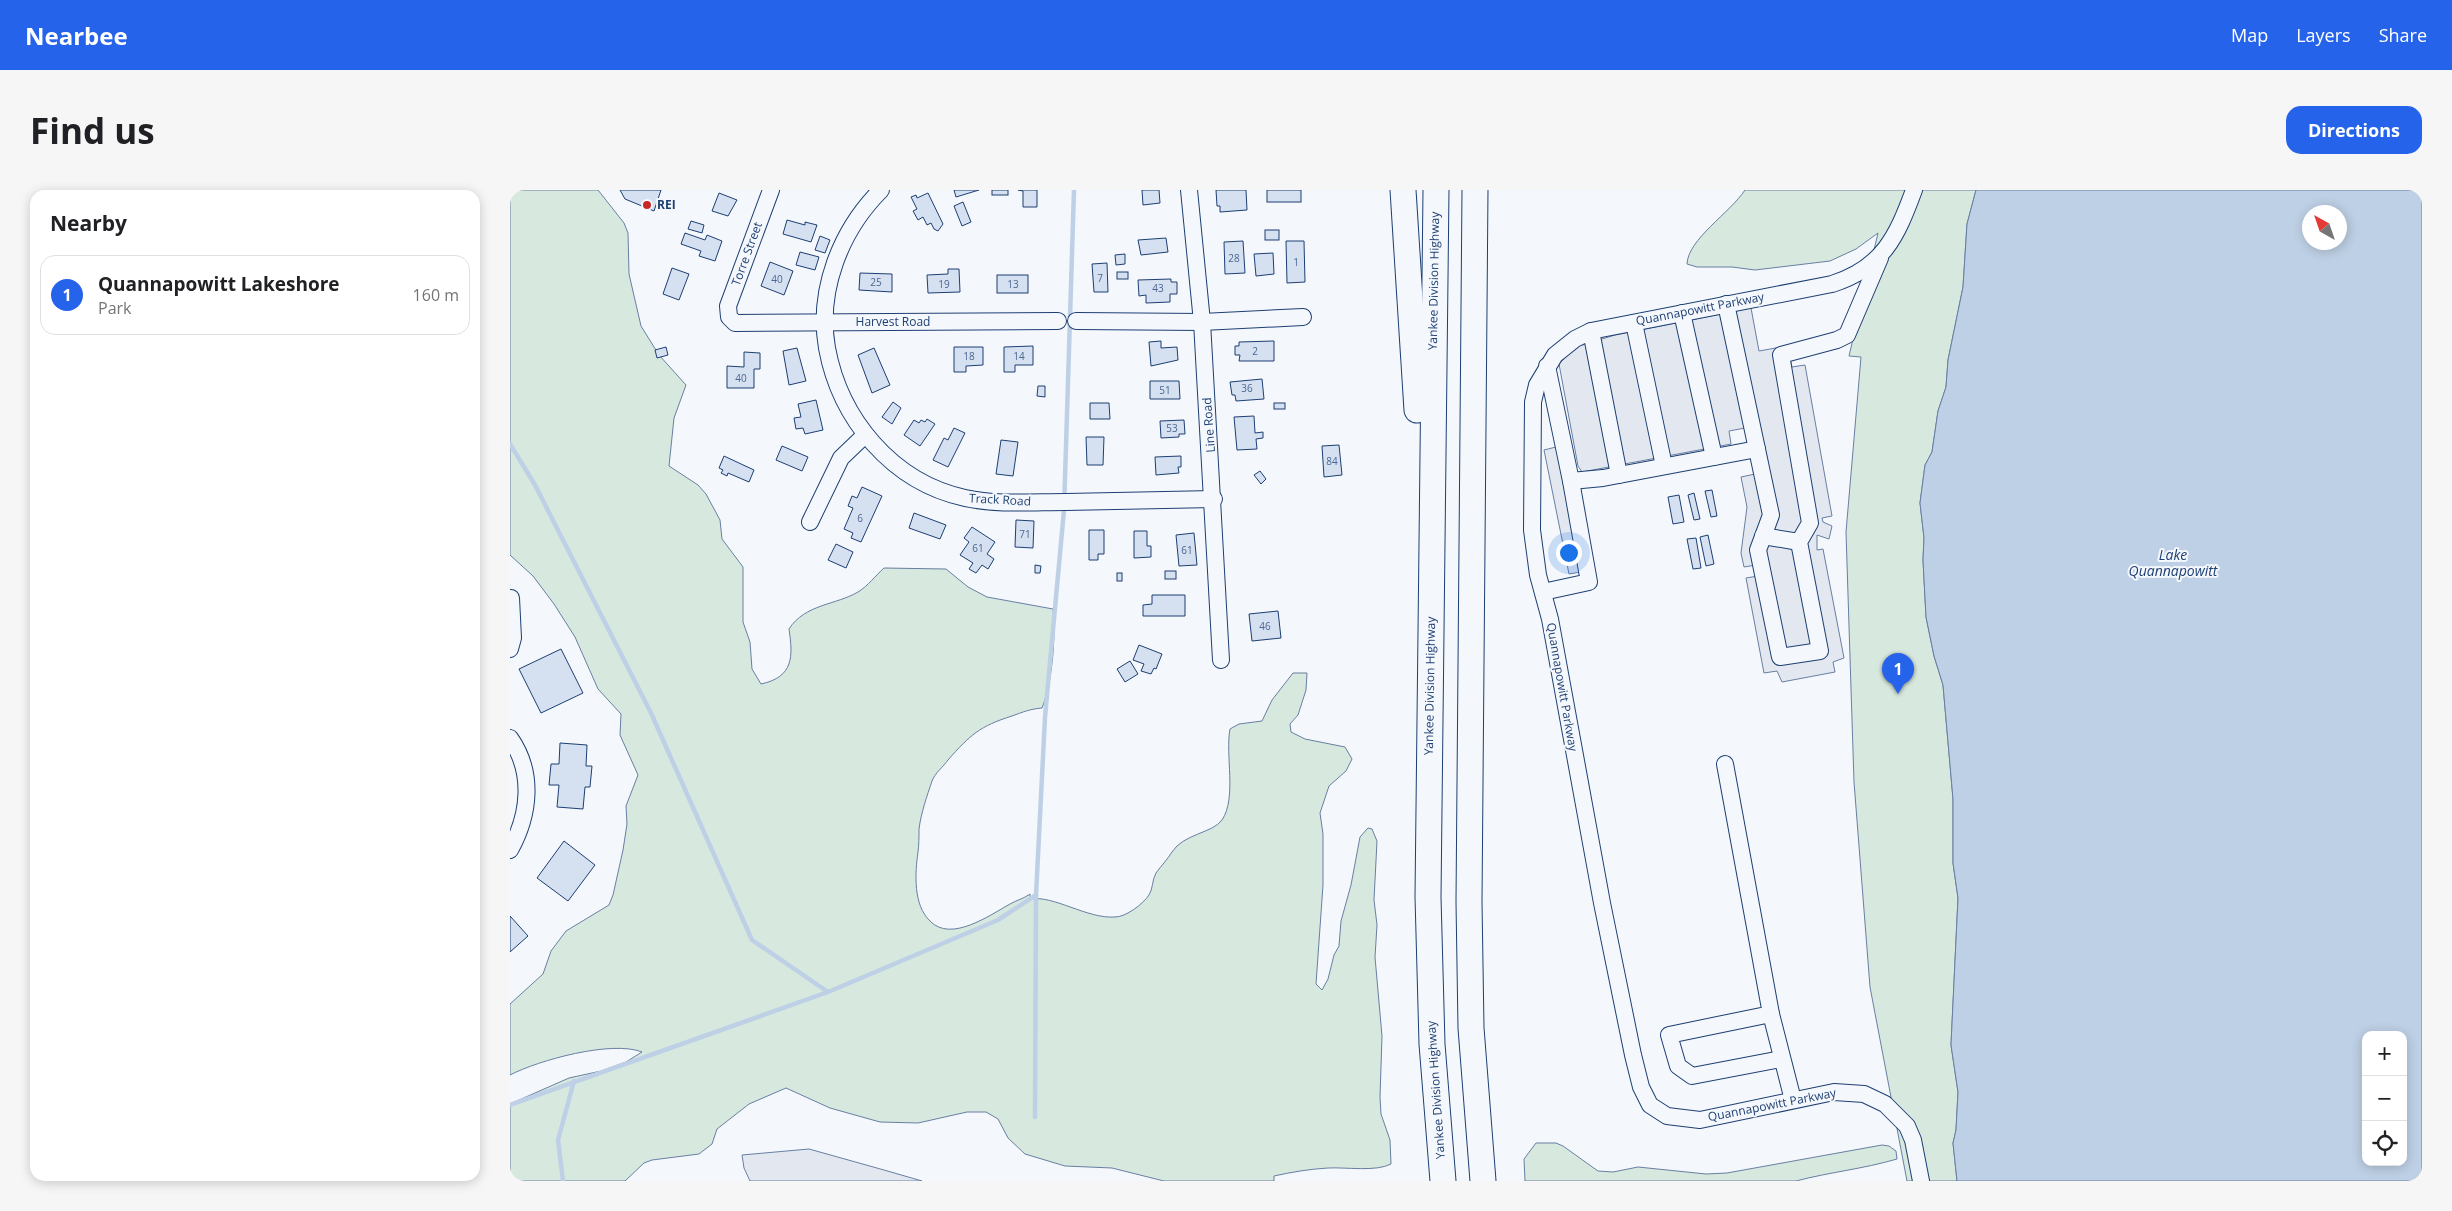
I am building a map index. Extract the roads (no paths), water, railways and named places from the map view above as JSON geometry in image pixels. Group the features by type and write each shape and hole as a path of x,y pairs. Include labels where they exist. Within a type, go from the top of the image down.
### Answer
{"highway":[{"path":"1403,190 1423,504 1432,586"},
{"name":"Yankee Division Highway","path":"1436,190 1428,897 1432,1044 1443,1181"},
{"path":"1475,190 1469,902 1471,1028 1483,1181"},
{"path":"1475,283 1487,190"}],"street":[{"name":"Torre Street","path":"730,319 728,306 770,190"},
{"name":"Track Road","path":"881,190 850,228 839,252 830,277 824,322 834,378 847,408 865,435 892,461 913,477 954,495 990,501 1063,502 1214,499"},
{"name":"Line Road","path":"1189,190 1202,322 1214,499 1221,660"},
{"name":"Quannapowitt Parkway","path":"1914,190 1899,229 1882,254 1859,272 1841,281 1591,331 1561,349 1547,366 1537,385 1533,402 1532,530 1550,620 1564,707 1625,1019 1641,1087 1650,1105 1667,1116 1700,1120 1834,1092 1849,1091 1872,1096 1897,1114 1910,1132 1921,1181"},
{"path":"1726,304 1770,515 1758,550 1780,657 1820,651 1799,542 1810,523 1781,355 1838,340 1847,334 1882,254"},
{"path":"1682,313 1714,457"},
{"path":"1076,321 1202,322 1303,316"},
{"name":"Harvest Road","path":"730,319 739,324 1058,321"},
{"path":"1634,323 1664,466"},
{"path":"1591,331 1619,475"},
{"path":"1543,592 1589,582 1571,481 1547,366"},
{"path":"810,522 841,458 865,435"},
{"path":"1571,481 1619,475 1757,448"},
{"path":"1763,536 1799,542"},
{"path":"510,649 513,638 511,598"},
{"path":"510,738 522,761 527,787 525,812 510,850"},
{"path":"1725,764 1781,1059 1793,1100"},
{"path":"1772,1014 1669,1035 1678,1066 1692,1076 1781,1059"}],"water":[{"name":"Lake Quannapowitt","path":"1976,190 2422,190 2422,1181 1957,1181 1953,1143 1956,1130 1958,1092 1951,1045 1958,898 1953,863 1953,799 1943,685 1934,656 1926,617 1923,560 1924,538 1920,503 1925,465 1932,452 1938,411 1946,387 1948,360 1963,287 1967,224"}],"waterway":[{"path":"1035,1117 1036,895 1045,717 1064,510 1074,190"},
{"path":"510,444 535,485 651,713 752,940 828,992"},
{"path":"510,1105 828,992 998,920 1036,895"},
{"path":"563,1181 558,1140 574,1081"}],"place":[{"name":"REI","path":"647,205"},
{"name":"Quannapowitt Lakeshore","path":"1898,694"}]}
